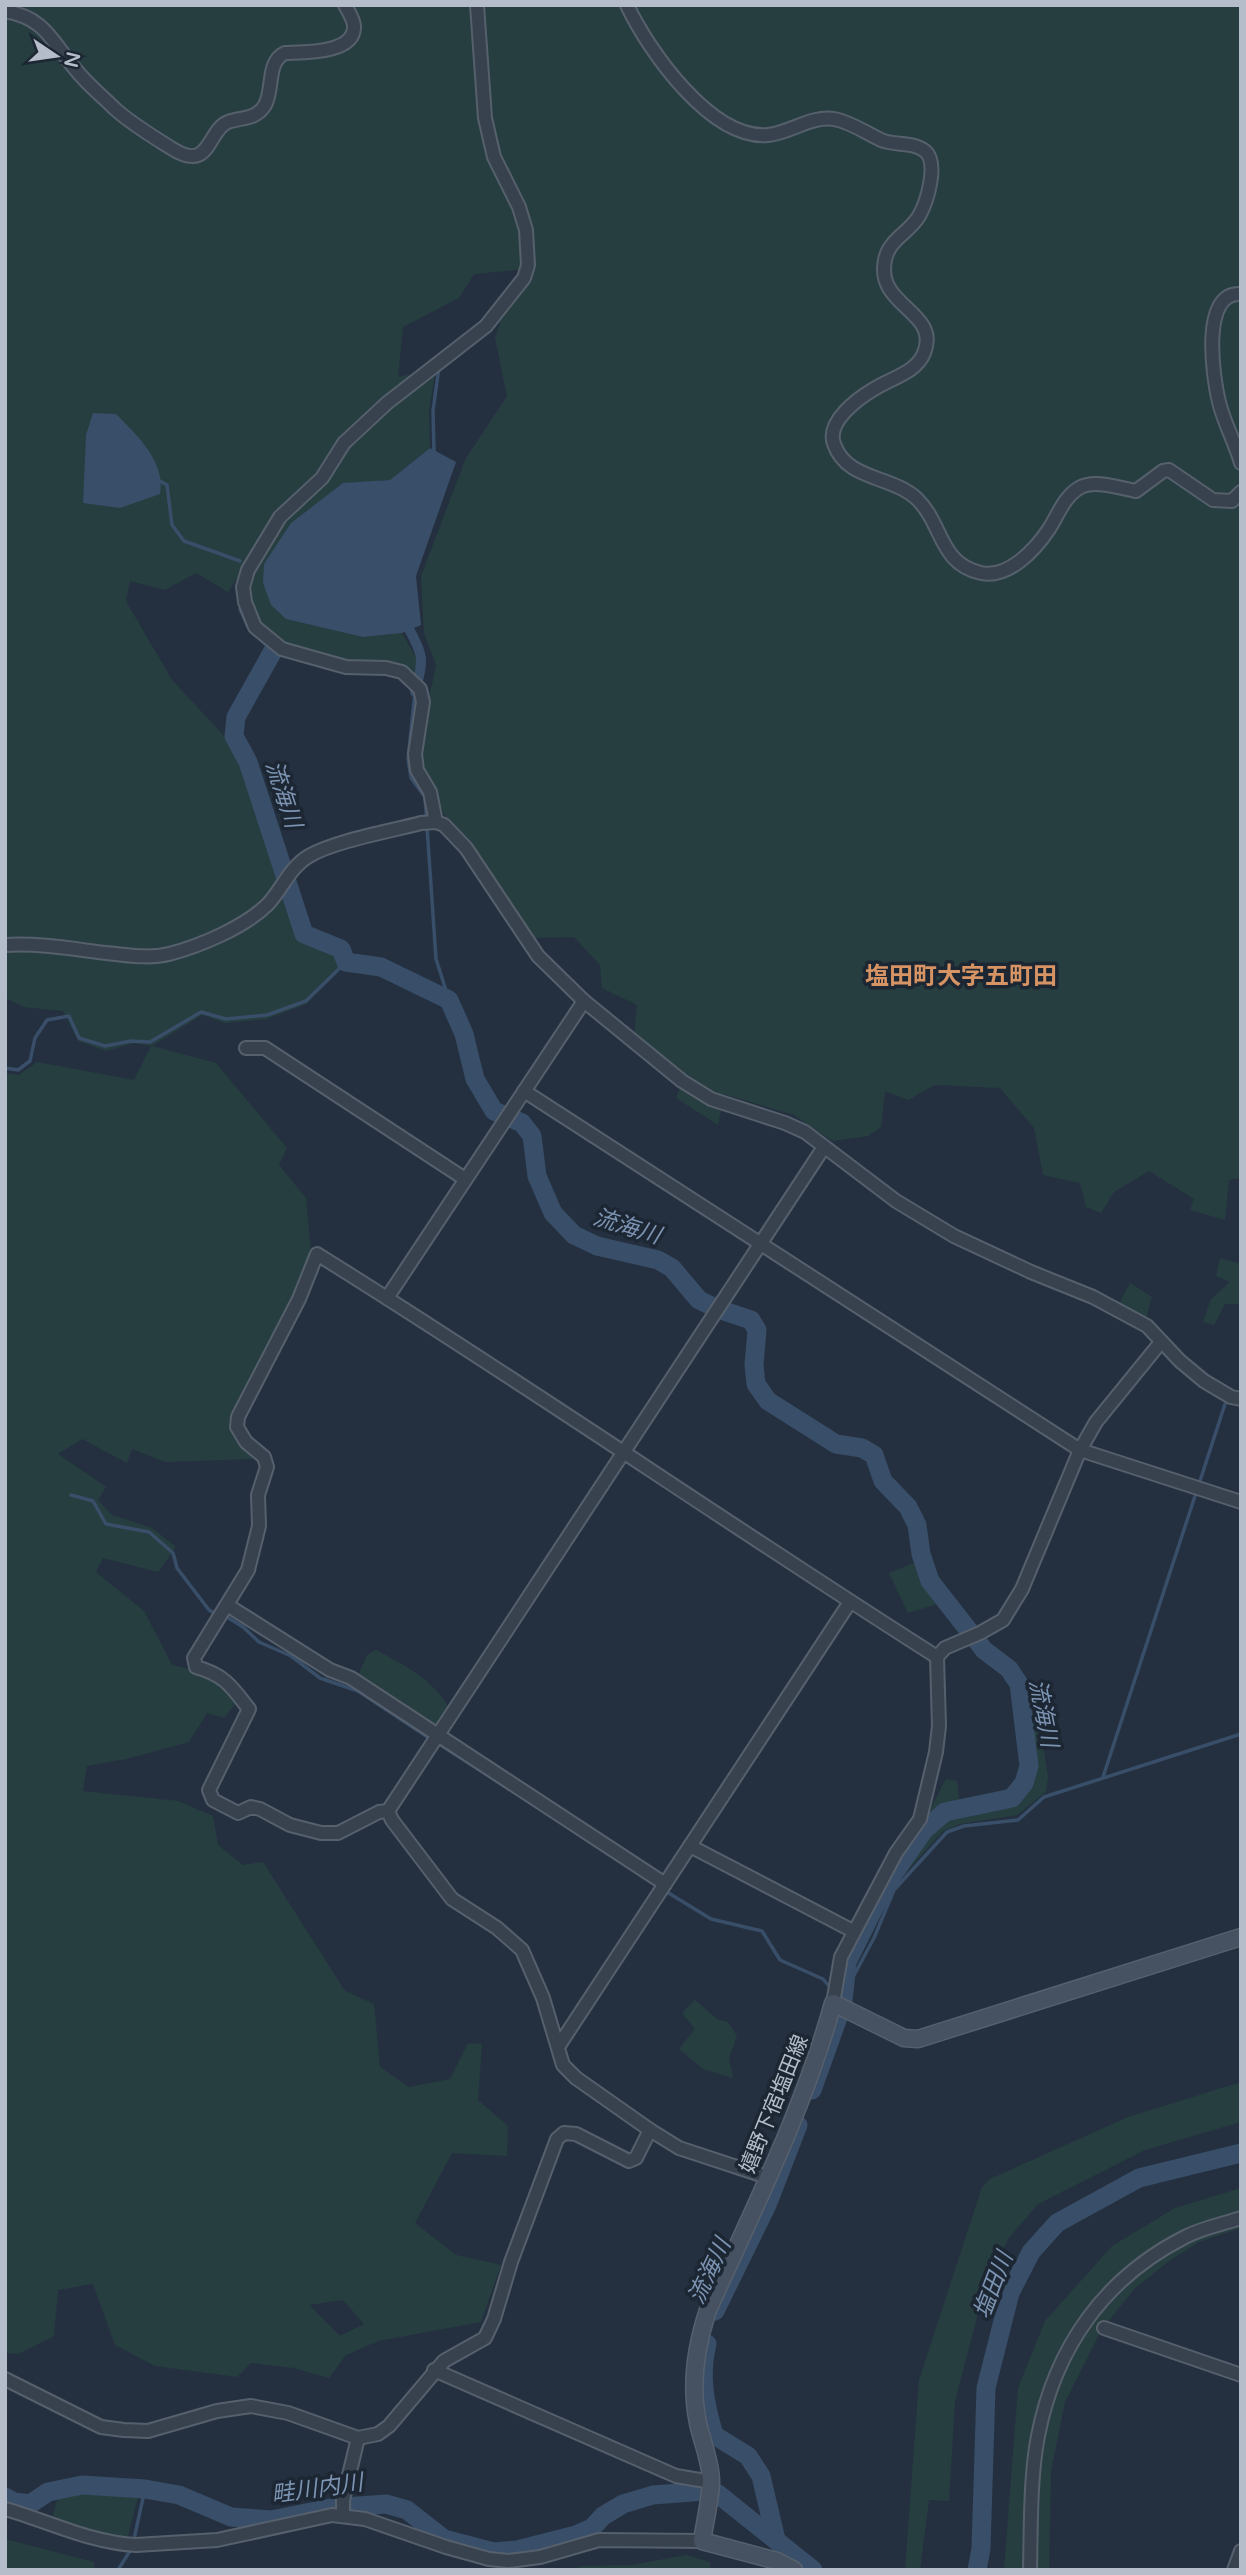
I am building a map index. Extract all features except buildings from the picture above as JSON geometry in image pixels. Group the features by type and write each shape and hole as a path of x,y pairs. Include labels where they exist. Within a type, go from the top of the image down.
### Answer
{"main road":[{"path":"833,2003 904,2038 918,2039 1241,1937"},
{"name":"嬉野下宿塩田線","path":"702,2542 711,2482 698,2421 694,2381 699,2341 708,2310 810,2075 833,2003"},
{"path":"702,2542 777,2561 794,2570"}],"street":[{"path":"5,11 33,19 47,30 77,71 118,111 186,156 197,155 211,145 218,129 226,122 252,117 263,108 270,95 274,62 278,56 343,45 353,35 354,24 345,5"},
{"path":"436,822 430,792 417,770 415,754 423,702 420,689 411,678 402,672 386,668 346,667 282,649 255,627 245,602 243,587 248,570 280,517 322,478 344,443 387,403 486,326 524,278 528,265 526,230 519,207 494,157 485,118 477,5"},
{"path":"627,5 640,34 664,68 698,103 730,125 750,133 768,135 820,119 833,118 885,141 913,145 927,152 932,160 929,189 920,215 891,244 885,259 884,278 892,295 919,319 925,329 924,355 912,369 872,390 852,406 836,423 831,436 837,454 847,465 907,490 919,501 956,562 968,570 984,574 995,575 1007,569 1031,551 1048,530 1066,500 1079,488 1090,485 1136,491 1168,470 1213,500 1232,501 1241,492"},
{"path":"1241,294 1234,293 1222,300 1216,310 1213,350 1219,401 1241,463"},
{"path":"5,945 55,947 146,957 167,955 192,947 249,920 269,903 307,856 326,848 421,823 436,822 444,825 466,848 538,956 584,1001 682,1081 711,1099 785,1123 804,1132 896,1201 954,1236 1093,1297 1147,1326 1204,1381 1231,1397 1241,1399"},
{"path":"387,1298 584,1001"},
{"path":"246,1048 265,1048 466,1179"},
{"path":"524,1091 1080,1450 1241,1502"},
{"path":"824,1147 714,1316 624,1453 440,1735 388,1811 379,1812 338,1833 321,1833 290,1825 260,1809 251,1807 238,1813 213,1800 209,1790 249,1709 227,1681 214,1672 197,1667 194,1658 248,1570 259,1526 258,1495 267,1467 264,1457 246,1442 237,1427 238,1417 299,1299 317,1254 387,1298 624,1453 850,1602 937,1657"},
{"path":"833,2003 841,1956 896,1853 920,1819 937,1739 937,1657 945,1648 981,1633 1003,1620 1022,1589 1080,1450 1096,1422 1161,1342"},
{"path":"558,2047 850,1602"},
{"path":"227,1605 330,1671 351,1678 665,1884"},
{"path":"388,1811 452,1899 497,1928 522,1950 543,1998 563,2064 576,2078 679,2148 767,2177"},
{"path":"690,1846 853,1931"},
{"path":"5,2379 101,2427 148,2431 217,2411 251,2406 288,2413 358,2438 378,2434 389,2426 434,2370 444,2361 485,2337 494,2319 511,2263 557,2139 564,2133 576,2134 629,2161 636,2158 650,2130"},
{"path":"1030,2570 1038,2438 1051,2385 1075,2334 1102,2301 1138,2265 1186,2236 1241,2218"},
{"path":"1104,2328 1241,2375"},
{"path":"434,2370 676,2476 711,2482"},
{"path":"343,2515 343,2500 358,2438"},
{"path":"5,2509 123,2545 218,2540 331,2515 343,2515 387,2526 489,2559 509,2561 540,2557 599,2540 702,2542"},
{"path":"1234,2570 1241,2551"}],"green space":[{"path":"5,5 1241,5 1241,1178 1229,1180 1225,1220 1190,1210 1194,1199 1149,1171 1114,1192 1101,1213 1086,1207 1080,1183 1043,1175 1034,1128 1000,1088 935,1085 908,1100 885,1091 881,1127 868,1136 832,1141 794,1115 724,1094 718,1125 676,1098 685,1073 634,1034 637,1005 602,988 600,965 574,937 532,938 496,888 472,844 445,816 421,764 427,707 436,665 424,633 421,576 466,458 507,396 495,338 505,307 536,268 474,274 459,298 403,327 398,377 436,369 429,410 430,448 390,480 343,484 291,523 363,637 402,633 418,661 413,673 391,663 345,663 284,644 258,623 247,593 245,567 228,592 196,573 165,590 130,581 126,601 172,680 227,739 246,768 299,936 339,952 342,968 306,1004 267,1019 225,1023 202,1015 152,1046 216,1063 287,1148 279,1165 306,1198 311,1252 294,1299 229,1423 253,1459 165,1462 132,1449 127,1463 82,1439 58,1454 106,1487 98,1500 112,1515 152,1528 176,1547 158,1572 103,1558 96,1572 144,1611 172,1665 215,1675 237,1702 224,1718 207,1713 189,1742 126,1759 87,1766 83,1791 178,1801 213,1816 218,1845 243,1865 263,1862 345,1991 374,2004 380,2067 409,2087 450,2079 468,2043 482,2044 478,2100 508,2126 507,2156 452,2153 415,2223 456,2255 501,2265 481,2322 378,2341 346,2355 329,2378 293,2368 251,2363 237,2377 155,2366 115,2345 93,2284 58,2290 54,2336 18,2354 5,2353 5,1073 19,1075 37,1062 134,1080 151,1046 134,1043 106,1051 78,1041 63,1011 24,1007 5,998","holes":["343,2300 364,2324 340,2336 309,2305"]},
{"path":"1220,1258 1241,1264 1241,1304 1225,1304 1214,1325 1203,1322 1211,1299 1230,1282 1216,1276"},
{"path":"1130,1283 1152,1297 1146,1318 1119,1304"},
{"path":"914,1563 941,1603 908,1613 889,1573"},
{"path":"376,1650 417,1674 435,1689 449,1708 436,1726 358,1676 367,1655"},
{"path":"1033,1679 1048,1777 1046,1792 1017,1815 960,1824 943,1831 892,1888 854,1967 850,1963 887,1887 924,1837 928,1813 946,1779 957,1781 961,1816 1014,1804 1030,1784 1032,1766 1024,1683"},
{"path":"695,2000 717,2019 728,2022 737,2036 729,2058 733,2078 703,2069 679,2049 695,2029 682,2013"},
{"path":"1241,2082 1241,2122 1145,2150 1038,2204 1008,2239 985,2287 955,2401 949,2501 929,2500 920,2570 905,2570 919,2380 982,2187 990,2179 1128,2117"},
{"path":"1241,2188 1241,2228 1199,2242 1172,2259 1135,2288 1102,2329 1065,2402 1051,2471 1049,2570 1004,2570 1018,2388 1045,2321 1112,2246 1175,2208"},
{"path":"84,2491 138,2497 127,2540 52,2518 58,2498"},
{"path":"5,2539 94,2562 94,2570 5,2570"},
{"path":"686,2555 710,2562 710,2570 571,2570 582,2566 632,2565"}],"water":[{"path":"93,413 116,414 141,440 159,471 160,494 120,508 83,503 86,435"},
{"path":"430,448 456,462 416,576 421,625 402,633 363,637 286,619 271,605 263,583 264,564 291,523 343,483 390,480"}],"waterway":[{"path":"434,452 433,411 439,367"},
{"path":"158,480 167,485 172,525 184,541 240,561"},
{"path":"240,609 248,627"},
{"path":"409,629 421,659 415,692"},
{"path":"258,637 273,651"},
{"name":"流海川","path":"273,651 236,717 234,736 248,762 304,934 341,949 346,962 381,967 449,1000 464,1034 475,1079 494,1111 522,1123 532,1136 537,1176 553,1213 574,1235 597,1246 658,1260 672,1268 699,1300 751,1320 757,1330 754,1365 756,1384 768,1401 836,1444 862,1448 874,1455 883,1481 908,1507 917,1525 921,1554 930,1581 984,1650 1009,1669 1019,1684 1029,1766 1024,1783 1012,1798 945,1812 924,1830 885,1886 847,1962 843,2001"},
{"path":"415,692 408,759 411,778 425,797 436,959 449,1000"},
{"path":"5,1068 18,1070 30,1061 35,1038 47,1020 69,1016 79,1038 105,1046 131,1041 150,1042 201,1012 226,1019 267,1015 306,1001 346,962"},
{"path":"1199,1484 1225,1404"},
{"path":"1103,1777 1196,1493"},
{"path":"71,1495 93,1501 106,1524 149,1532 173,1553 177,1568 209,1610 216,1614"},
{"path":"227,1617 259,1642 291,1656 320,1678 358,1691 429,1738"},
{"path":"845,1992 874,1938 894,1890 947,1832 964,1826 1018,1820 1044,1797 1241,1734"},
{"path":"439,1744 540,1809"},
{"path":"667,1892 711,1919 762,1931 780,1960 823,1979 828,1985"},
{"name":"流海川","path":"812,2090 840,2012"},
{"name":"流海川","path":"715,2311 767,2205 798,2125"},
{"name":"塩田川","path":"977,2570 981,2549 986,2388 1010,2293 1031,2252 1057,2223 1139,2178 1241,2153"},
{"name":"流海川","path":"707,2344 703,2367 704,2390 714,2435 748,2456 761,2476 776,2540"},
{"name":"畦川内川","path":"5,2497 14,2502 30,2504 48,2492 82,2485 145,2489 179,2495 231,2517 271,2520 331,2508 386,2504 407,2510 444,2539 494,2552 517,2550 576,2535 592,2528 603,2516 623,2504 653,2495 705,2491"},
{"path":"134,2539 145,2489"},
{"name":"畦川内川","path":"718,2494 813,2570"},
{"path":"118,2570 130,2551"}],"district":[{"name":"塩田町大字五町田","path":"961,976"}]}
